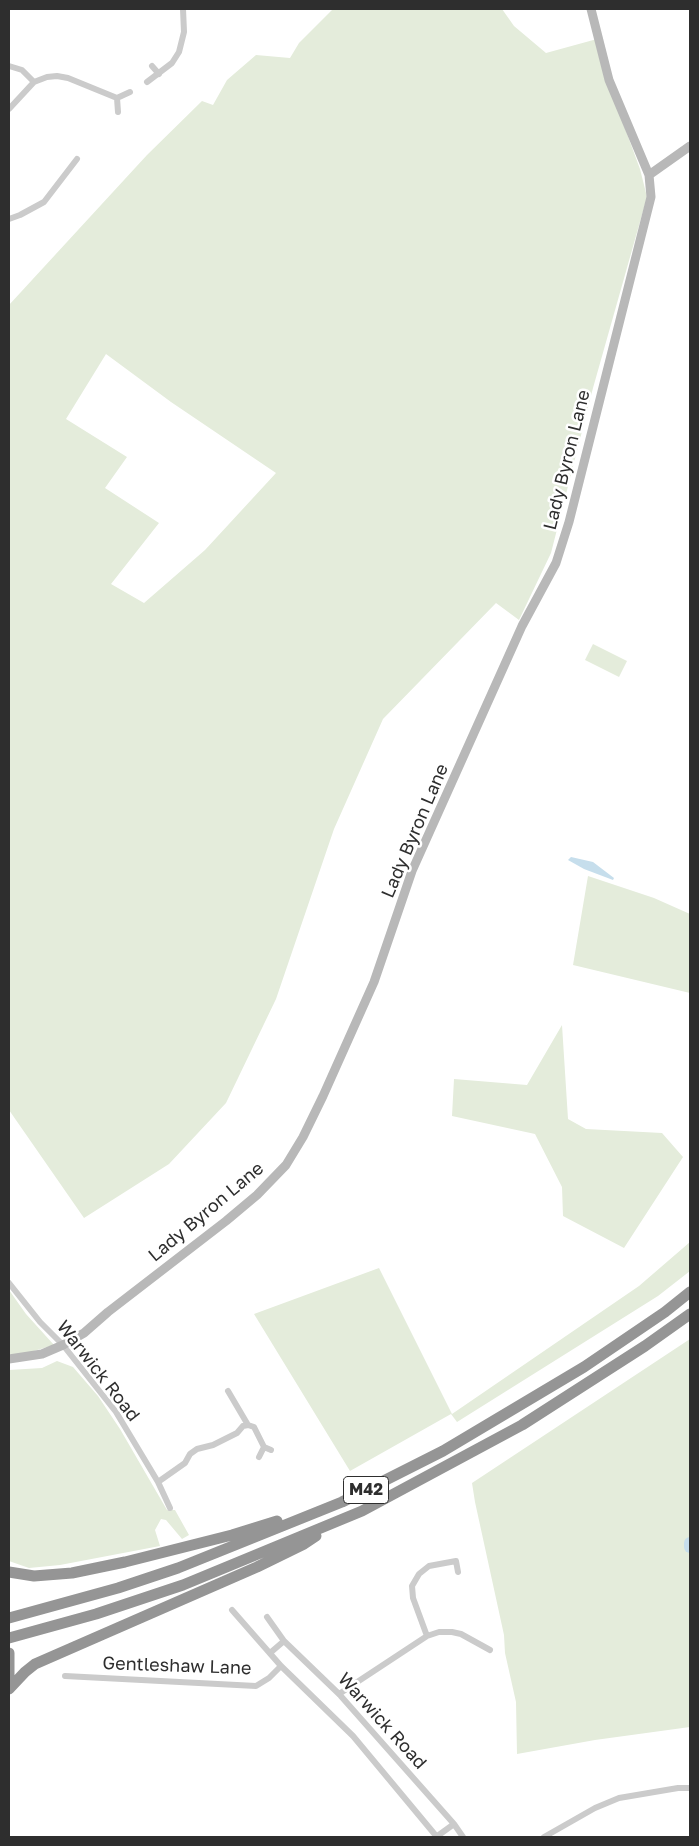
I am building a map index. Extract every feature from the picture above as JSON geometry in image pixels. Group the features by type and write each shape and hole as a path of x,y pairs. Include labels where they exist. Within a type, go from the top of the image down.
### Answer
{"highway":[{"name":"M42","path":"9,1618 118,1588 178,1568 342,1502 415,1467 584,1368 690,1292"},
{"name":"M42","path":"9,1638 96,1614 183,1584 362,1512 522,1425 645,1346 690,1314"},
{"path":"9,1572 34,1576 53,1576 118,1563 222,1537 294,1516 415,1467"},
{"path":"9,1689 35,1664 257,1567 304,1544 339,1522"},
{"path":"9,1653 9,1677"}],"street":[{"path":"147,82 172,63 179,52 184,32 183,9"},
{"name":"Lady Byron Lane","path":"9,1359 42,1354 84,1333 108,1312 207,1237 257,1195 286,1165 303,1137 374,982 412,871 522,626 556,563 569,522 651,197 649,175 609,80 590,9"},
{"path":"9,66 22,70 34,82"},
{"path":"152,66 159,74"},
{"path":"9,109 34,82 47,77 57,76 117,98 130,92"},
{"path":"117,98 118,112"},
{"path":"649,175 690,146"},
{"path":"9,219 44,202 78,159"},
{"name":"Warwick Road","path":"9,1283 40,1322 63,1345 116,1412 158,1482 170,1508"},
{"path":"228,1391 248,1425"},
{"path":"158,1482 185,1463 190,1454 197,1449 212,1445 237,1433 243,1426 254,1427 264,1447 271,1450"},
{"path":"259,1457 264,1447"},
{"path":"426,1636 413,1598 412,1586 418,1574 429,1566 456,1561 458,1572"},
{"name":"Warwick Road","path":"232,1610 281,1666 353,1736 437,1837"},
{"name":"Warwick Road","path":"267,1617 284,1640 340,1694 454,1824 463,1837"},
{"path":"340,1694 426,1636 439,1632 461,1634 490,1650"},
{"path":"270,1653 284,1640"},
{"name":"Gentleshaw Lane","path":"65,1676 256,1686 269,1678 281,1666"},
{"path":"544,1837 595,1808 619,1798 678,1788 690,1788"},
{"path":"437,1837 454,1824"}],"green space":[{"path":"333,9 502,9 514,26 546,53 597,39 603,69 640,169 647,197 593,388 551,553 519,620 496,603 383,719 334,829 276,999 226,1103 169,1164 84,1218 9,1110 9,305 147,155 202,101 213,105 227,80 256,55 290,58 299,43","holes":["106,354 171,402 276,473 205,550 144,603 111,584 159,523 105,488 127,457 66,419"]},
{"path":"593,644 627,661 619,677 585,660"},
{"path":"588,876 654,898 690,914 690,993 573,965"},
{"path":"562,1025 568,1119 586,1129 662,1133 683,1157 624,1248 563,1216 562,1187 535,1134 452,1116 454,1079 527,1085"},
{"path":"690,1242 690,1271 658,1296 457,1422 451,1414 350,1471 254,1314 379,1268 452,1414 639,1286"},
{"path":"9,1290 26,1314 54,1345 17,1356 9,1354"},
{"path":"690,1339 690,1727 595,1740 517,1754 516,1702 472,1483"},
{"path":"57,1361 73,1367 98,1396 120,1429 167,1510 175,1510 189,1535 182,1539 166,1520 161,1519 155,1530 160,1546 60,1565 29,1568 9,1561 9,1370 42,1368"}],"water":[{"path":"571,857 593,862 614,878 613,880 584,869 568,860"}]}
